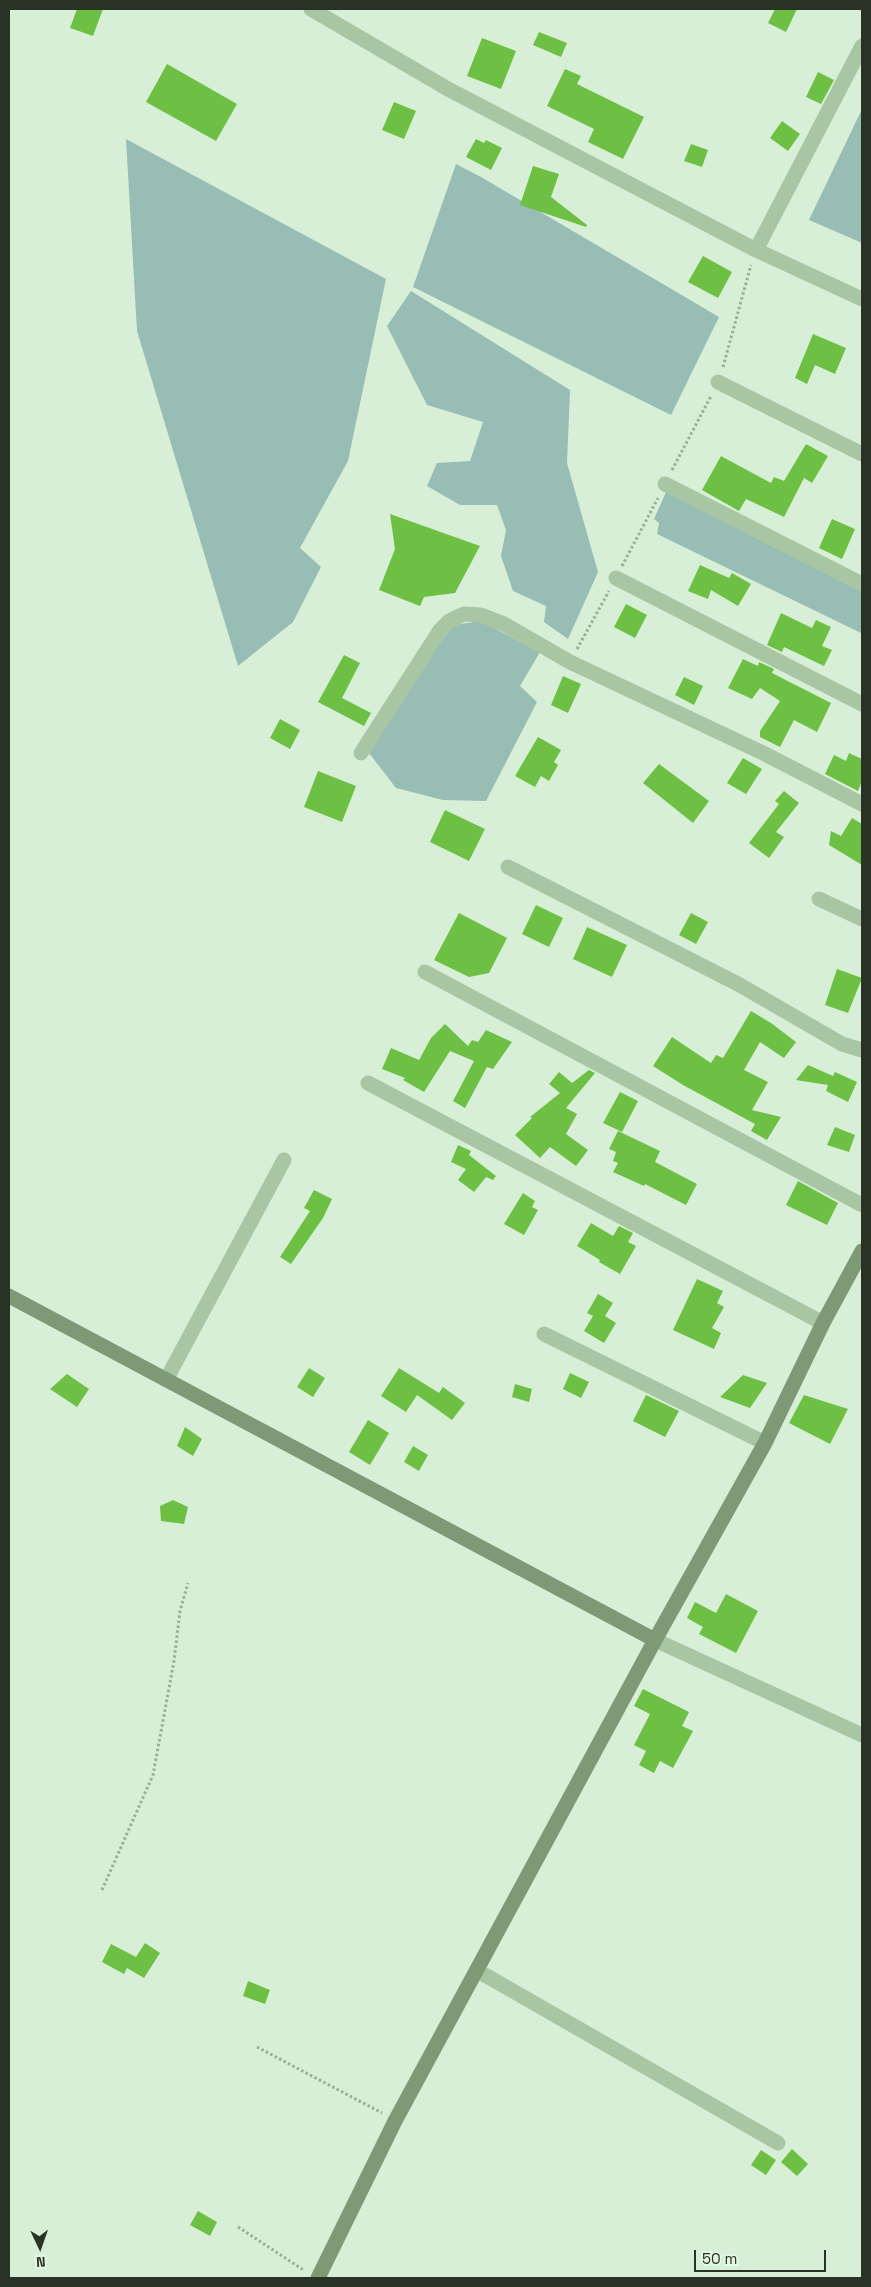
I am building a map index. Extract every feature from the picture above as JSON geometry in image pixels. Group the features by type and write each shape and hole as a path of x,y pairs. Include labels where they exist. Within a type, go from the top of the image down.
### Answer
{"street":[{"path":"312,9 448,89 756,250 862,299"},
{"path":"756,250 862,46"},
{"path":"718,382 862,454"},
{"path":"665,484 862,584"},
{"path":"616,578 862,704"},
{"path":"361,753 440,630 449,620 464,614 481,615 504,624 570,662 763,753 862,804"},
{"path":"508,868 738,984 842,1044 862,1050"},
{"path":"819,899 862,919"},
{"path":"425,972 862,1205"},
{"path":"368,1083 823,1324"},
{"path":"166,1380 284,1160"},
{"path":"313,2276 656,1640 765,1443 823,1324 862,1251"},
{"path":"10,1300 166,1380 656,1640 862,1735"},
{"path":"544,1334 765,1443"},
{"path":"478,1971 778,2143"}],"path":[{"path":"570,662 718,382 756,250"},
{"path":"102,1890 152,1776 174,1661 180,1611 188,1583"},
{"path":"257,2046 396,2121"},
{"path":"238,2227 313,2276"}],"shaded area":[{"path":"862,109 862,243 809,220"},
{"path":"126,139 386,279 348,461 300,548 321,567 293,622 238,666 137,331"},
{"path":"456,164 719,317 671,415 413,287"},
{"path":"411,291 570,390 567,463 598,572 568,639 544,622 546,606 513,591 501,556 506,530 497,505 460,505 427,486 437,463 470,461 483,422 427,405 387,326"},
{"path":"667,490 862,592 861,633 657,534 659,523 654,519"},
{"path":"481,621 540,652 520,686 537,702 486,801 443,800 396,788 369,753 438,645 454,625"}],"building":[{"path":"77,9 103,9 93,36 70,28"},
{"path":"775,9 797,9 786,32 768,23"},
{"path":"539,32 567,43 561,57 533,45"},
{"path":"482,38 516,51 501,89 467,76"},
{"path":"167,64 237,104 216,141 146,102"},
{"path":"565,69 581,76 577,84 644,117 623,159 588,142 594,129 547,106"},
{"path":"818,72 834,80 821,104 806,97"},
{"path":"394,102 416,111 404,139 382,130"},
{"path":"782,121 800,134 788,151 770,138"},
{"path":"476,139 484,143 486,140 502,148 491,170 466,157"},
{"path":"691,144 708,150 702,167 684,161"},
{"path":"533,166 559,174 551,197 587,225 586,227 520,205"},
{"path":"703,256 732,272 718,298 688,282"},
{"path":"813,334 846,348 835,374 815,365 807,384 795,378"},
{"path":"806,444 828,456 812,483 804,478 784,517 746,499 739,511 702,490 721,456 771,483 774,477 784,481"},
{"path":"390,514 480,546 455,593 424,597 420,606 379,590 395,549"},
{"path":"832,519 855,529 842,559 819,548"},
{"path":"700,565 729,578 732,573 751,584 738,606 711,590 708,599 688,591"},
{"path":"626,604 647,615 635,638 614,627"},
{"path":"781,613 812,628 816,620 831,627 822,646 832,650 824,666 784,647 782,652 767,645"},
{"path":"344,655 360,663 342,698 371,713 364,726 318,702"},
{"path":"743,659 758,666 759,662 774,669 772,673 831,703 817,732 794,720 780,747 760,737 760,731 780,701 760,688 752,699 728,688"},
{"path":"563,676 581,684 568,713 551,705"},
{"path":"684,677 703,686 694,705 675,695"},
{"path":"280,719 300,730 290,749 270,738"},
{"path":"538,737 561,750 554,762 558,765 549,781 541,776 535,787 515,776"},
{"path":"849,753 862,759 862,781 858,791 825,774 834,755 846,761"},
{"path":"743,758 762,769 746,794 727,783"},
{"path":"659,764 709,801 693,823 643,783"},
{"path":"318,771 356,786 342,822 304,807"},
{"path":"784,791 799,803 776,832 784,837 769,858 749,843 779,804 775,801"},
{"path":"445,810 485,829 469,861 430,842"},
{"path":"852,818 862,824 862,865 829,845 831,831 841,836"},
{"path":"536,905 563,918 549,947 522,934"},
{"path":"459,913 507,938 489,973 469,977 434,960"},
{"path":"691,913 708,922 696,944 679,935"},
{"path":"587,927 627,945 612,977 573,959"},
{"path":"837,969 862,978 848,1013 825,1005"},
{"path":"751,1011 796,1042 784,1058 760,1042 744,1070 768,1082 752,1110 781,1117 767,1140 751,1131 755,1124 683,1085 653,1066 672,1037 711,1063 716,1055 723,1058"},
{"path":"445,1024 468,1046 472,1040 478,1042 486,1030 512,1042 493,1069 487,1067 465,1108 453,1101 474,1061 450,1051 424,1092 403,1080 405,1078 382,1069 391,1048 419,1060 431,1038"},
{"path":"808,1065 833,1076 835,1072 857,1082 848,1102 826,1091 828,1085 796,1080"},
{"path":"589,1070 595,1073 566,1108 577,1114 566,1134 588,1150 576,1166 550,1147 540,1158 515,1135 532,1118 530,1117 560,1093 549,1084 559,1072 572,1083"},
{"path":"620,1092 638,1101 622,1132 603,1123"},
{"path":"835,1127 855,1135 849,1152 827,1145"},
{"path":"618,1131 660,1151 655,1162 697,1184 686,1205 645,1184 644,1186 613,1172 618,1163 613,1161 616,1152 609,1149"},
{"path":"458,1145 471,1151 469,1155 496,1176 493,1180 486,1177 474,1192 458,1180 466,1169 451,1162"},
{"path":"798,1181 838,1203 827,1225 786,1205"},
{"path":"314,1190 332,1199 323,1218 291,1264 280,1257 310,1211 304,1208"},
{"path":"523,1193 535,1201 532,1207 538,1210 524,1235 504,1224"},
{"path":"591,1223 613,1236 619,1226 633,1233 628,1242 636,1246 620,1274 577,1246"},
{"path":"697,1279 723,1291 717,1303 724,1307 712,1328 721,1333 714,1349 673,1330"},
{"path":"598,1294 613,1303 605,1316 616,1323 604,1343 584,1331 593,1316 587,1313"},
{"path":"309,1368 325,1378 313,1397 297,1387"},
{"path":"399,1368 439,1393 443,1387 465,1403 452,1420 417,1395 406,1412 381,1396"},
{"path":"570,1373 589,1382 581,1398 563,1389"},
{"path":"67,1374 89,1389 77,1407 50,1389"},
{"path":"743,1375 767,1383 750,1408 720,1397"},
{"path":"515,1384 532,1389 529,1402 512,1397"},
{"path":"646,1395 679,1411 665,1437 633,1421"},
{"path":"804,1395 848,1409 830,1444 789,1423"},
{"path":"368,1420 389,1433 370,1465 349,1452"},
{"path":"185,1427 202,1439 193,1456 177,1446"},
{"path":"413,1446 428,1455 419,1471 404,1462"},
{"path":"173,1500 188,1507 184,1524 161,1521 160,1506"},
{"path":"726,1594 758,1611 736,1653 699,1634 703,1627 687,1618 695,1602 716,1613"},
{"path":"643,1689 689,1712 682,1726 693,1731 673,1768 660,1761 654,1773 639,1765 646,1751 634,1745 650,1714 634,1706"},
{"path":"145,1943 160,1953 144,1978 127,1968 124,1974 102,1962 111,1944 136,1957"},
{"path":"248,1981 270,1990 265,2004 243,1996"},
{"path":"792,2149 808,2164 797,2176 781,2162"},
{"path":"761,2150 776,2160 766,2175 751,2165"},
{"path":"198,2211 217,2222 210,2236 190,2225"}]}
